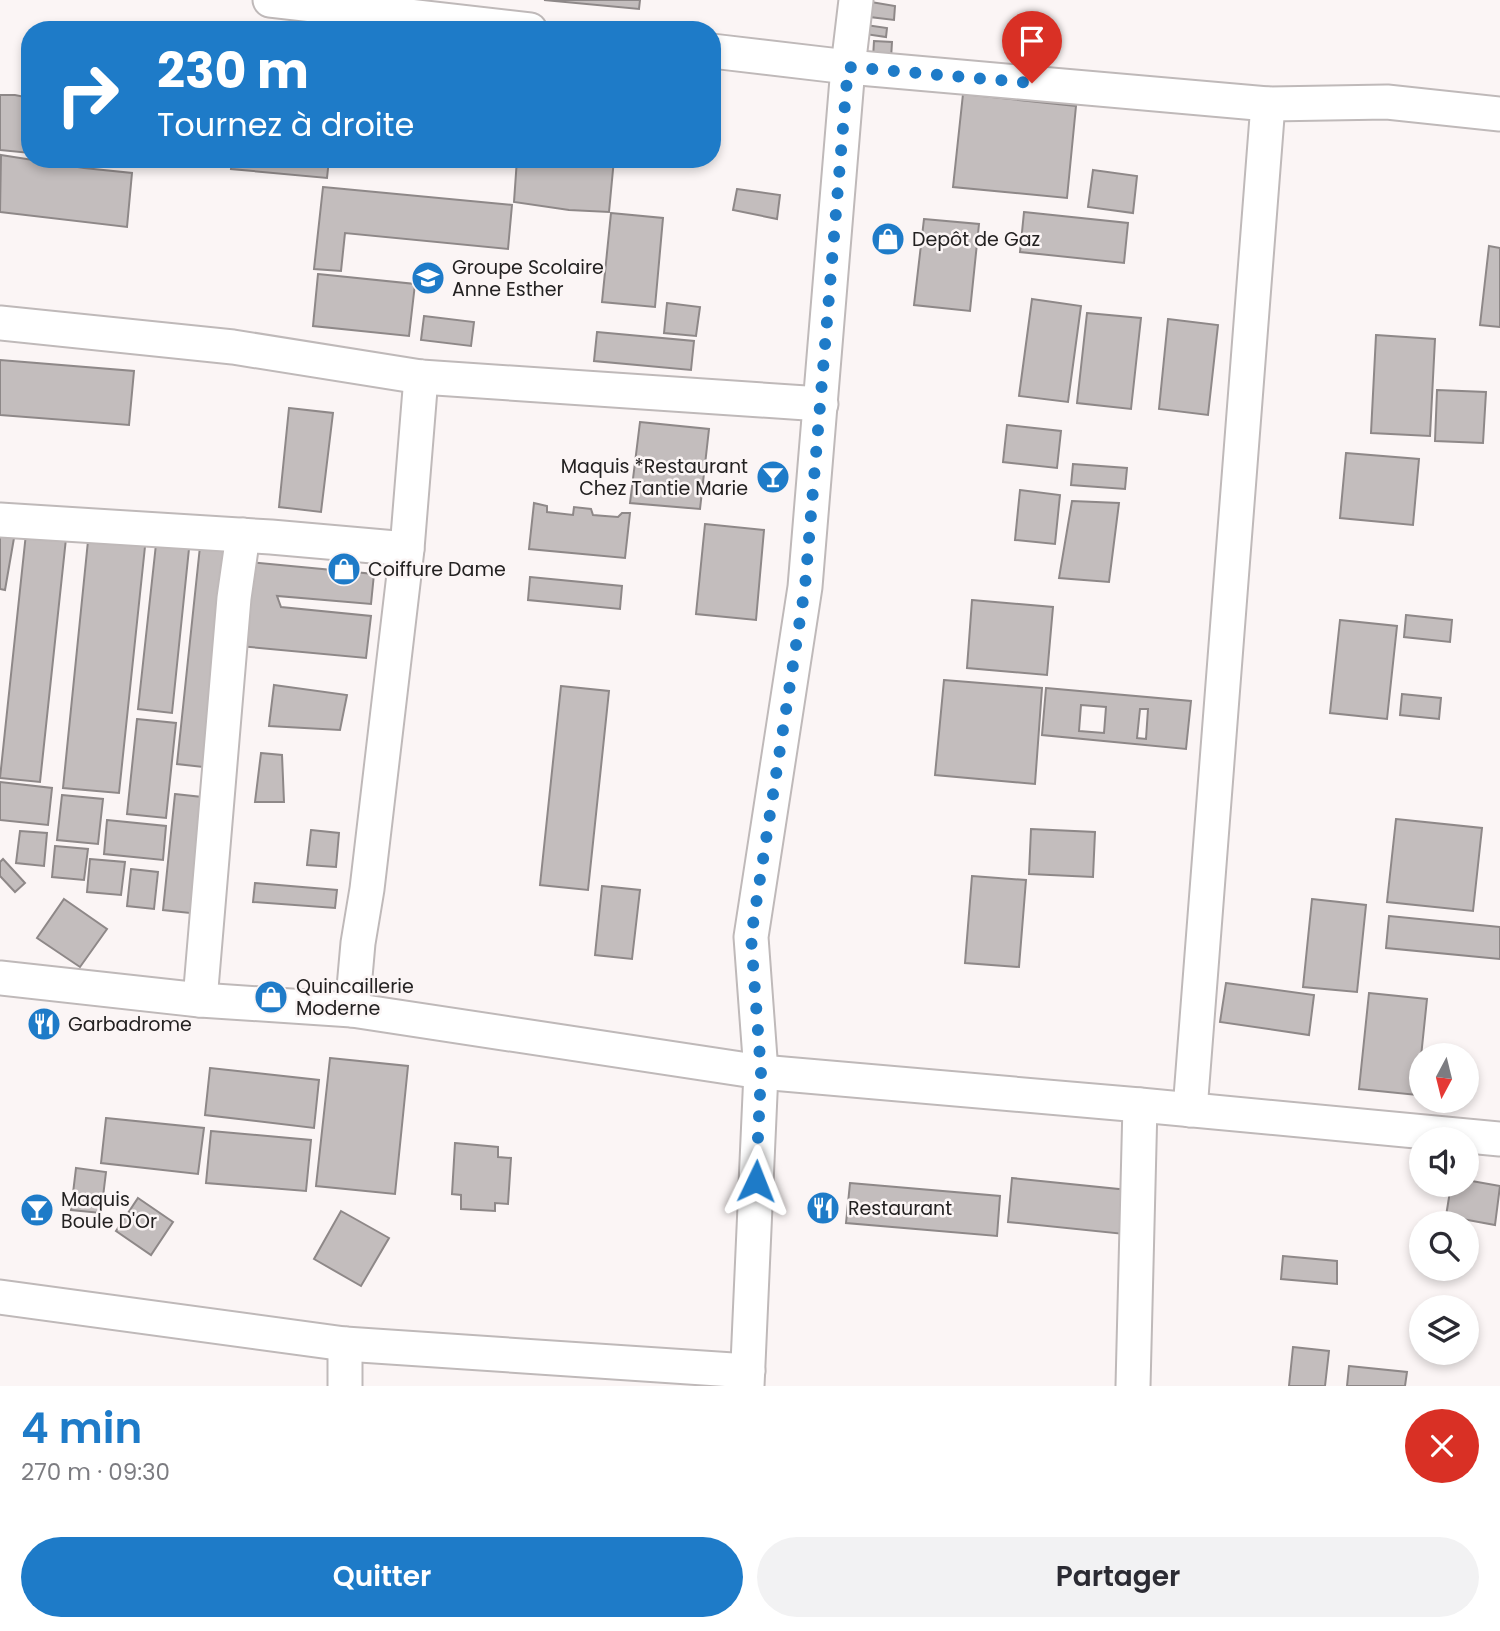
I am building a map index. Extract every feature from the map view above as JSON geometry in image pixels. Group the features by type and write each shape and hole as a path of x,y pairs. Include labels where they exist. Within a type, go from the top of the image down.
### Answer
{"street":[{"path":"270,0 452,21"},
{"path":"0,1297 345,1345 747,1379 761,1072 751,937 805,587 848,67 856,0"},
{"path":"721,52 848,67 1268,104 1387,102 1500,114"},
{"path":"1190,1110 1268,104"},
{"path":"0,323 233,347 421,377 821,404"},
{"path":"352,1010 407,549 421,377"},
{"path":"0,520 243,535 407,549"},
{"path":"200,1000 234,598 243,535"},
{"path":"0,978 200,1000 352,1010 761,1072 1500,1139"},
{"path":"1133,1386 1140,1105"},
{"path":"345,1345 345,1386"}],"building":[{"path":"544,0 640,0 639,9"},
{"path":"871,2 895,6 894,20 870,17"},
{"path":"866,25 887,28 886,37 865,34"},
{"path":"874,41 892,42 891,59 873,58"},
{"path":"963,94 1076,106 1067,198 953,187"},
{"path":"0,95 21,96 21,152 0,150"},
{"path":"1,155 21,158 21,168 84,168 132,173 127,227 0,212"},
{"path":"231,168 328,168 327,178"},
{"path":"516,168 613,168 609,212 569,210 514,202"},
{"path":"1093,170 1137,176 1133,213 1088,207"},
{"path":"323,187 512,205 508,249 345,233 341,271 314,269"},
{"path":"737,189 780,195 777,219 733,210"},
{"path":"1024,212 1128,223 1124,263 1020,252"},
{"path":"611,213 663,218 655,307 602,302"},
{"path":"924,219 979,224 970,311 914,305"},
{"path":"1489,246 1500,248 1500,327 1480,325"},
{"path":"318,274 415,284 409,336 313,326"},
{"path":"1032,299 1081,306 1068,402 1019,396"},
{"path":"667,303 700,307 696,336 664,333"},
{"path":"1087,313 1141,318 1131,409 1077,403"},
{"path":"424,316 474,322 471,346 421,340"},
{"path":"1168,319 1218,325 1208,415 1159,409"},
{"path":"597,332 694,341 691,370 594,361"},
{"path":"1376,335 1435,339 1430,436 1371,433"},
{"path":"0,360 134,371 129,425 0,415"},
{"path":"1437,390 1486,392 1483,443 1435,441"},
{"path":"289,408 333,413 321,512 279,507"},
{"path":"640,422 709,429 700,509 630,503"},
{"path":"1007,425 1061,431 1057,468 1003,462"},
{"path":"1346,453 1419,459 1413,525 1340,518"},
{"path":"1073,464 1127,468 1125,489 1071,485"},
{"path":"1020,490 1060,495 1055,544 1015,540"},
{"path":"1072,501 1119,503 1109,582 1059,578"},
{"path":"534,503 547,506 547,512 573,515 574,507 591,509 593,515 618,517 622,513 630,513 625,558 529,549"},
{"path":"27,524 67,529 40,782 0,778"},
{"path":"705,524 764,530 756,620 696,614"},
{"path":"89,531 146,537 119,793 63,788"},
{"path":"157,535 190,539 172,713 138,709"},
{"path":"0,536 14,538 5,590 0,589"},
{"path":"201,537 236,540 212,768 177,764"},
{"path":"248,562 374,574 371,604 277,596 281,607 371,616 366,658 239,646"},
{"path":"530,577 622,586 620,609 528,600"},
{"path":"972,600 1053,607 1047,675 967,668"},
{"path":"1406,615 1452,620 1450,642 1404,637"},
{"path":"1340,620 1397,626 1387,719 1330,713"},
{"path":"944,680 1042,688 1035,784 935,775"},
{"path":"274,685 347,695 340,730 269,726"},
{"path":"561,686 609,691 588,890 540,885"},
{"path":"1046,688 1191,701 1186,749 1042,735","holes":["1081,705 1106,707 1104,733 1079,731","1140,709 1148,709 1146,739 1137,738"]},
{"path":"1402,694 1441,698 1439,719 1400,715"},
{"path":"137,719 176,723 166,818 127,814"},
{"path":"261,753 282,755 284,802 255,802"},
{"path":"0,782 52,788 48,825 0,820"},
{"path":"175,794 211,798 199,914 163,910"},
{"path":"62,795 103,799 98,844 57,840"},
{"path":"1396,819 1482,828 1473,911 1387,902"},
{"path":"107,820 166,826 163,860 104,854"},
{"path":"1031,829 1095,832 1093,877 1029,874"},
{"path":"311,830 339,833 336,867 307,865"},
{"path":"20,831 47,833 44,866 16,863"},
{"path":"55,846 88,849 84,880 52,877"},
{"path":"3,859 25,883 15,892 0,876 0,862"},
{"path":"90,859 125,862 121,895 87,892"},
{"path":"131,869 158,872 154,909 127,906"},
{"path":"972,876 1026,880 1019,967 965,963"},
{"path":"255,883 337,890 335,908 253,902"},
{"path":"602,886 640,890 632,959 595,955"},
{"path":"64,899 107,929 80,967 37,938"},
{"path":"1312,899 1366,905 1357,992 1303,987"},
{"path":"1389,916 1500,927 1500,959 1386,948"},
{"path":"1226,983 1314,995 1309,1035 1220,1022"},
{"path":"1369,993 1427,999 1422,1043 1409,1043 1409,1094 1359,1089"},
{"path":"330,1058 408,1066 395,1194 316,1186"},
{"path":"210,1068 319,1080 314,1128 205,1115"},
{"path":"106,1118 204,1128 198,1174 101,1163"},
{"path":"211,1131 311,1140 306,1191 206,1183"},
{"path":"455,1143 498,1147 498,1157 511,1158 508,1204 495,1203 495,1211 461,1209 461,1195 452,1194"},
{"path":"76,1168 106,1172 101,1213 71,1210"},
{"path":"1012,1178 1128,1190 1124,1234 1008,1222"},
{"path":"1479,1182 1500,1186 1495,1225 1479,1222 1479,1211 1447,1211 1449,1197 1479,1197"},
{"path":"850,1183 1000,1196 997,1236 846,1223"},
{"path":"138,1198 173,1222 151,1255 116,1231"},
{"path":"341,1211 389,1238 361,1286 314,1259"},
{"path":"1283,1256 1337,1261 1337,1284 1281,1279"},
{"path":"1293,1347 1329,1351 1325,1386 1289,1386"},
{"path":"1349,1366 1407,1372 1405,1386 1347,1386"}],"place":[{"name":"Depôt de Gaz","path":"888,239"},
{"name":"Groupe Scolaire Anne Esther","path":"428,278"},
{"name":"Maquis *Restaurant Chez Tantie Marie","path":"773,477"},
{"name":"Coiffure Dame","path":"344,569"},
{"name":"Quincaillerie Moderne","path":"271,997"},
{"name":"Garbadrome","path":"44,1024"},
{"name":"Restaurant","path":"823,1208"},
{"name":"Maquis Boule D'Or","path":"37,1210"}],"route":[{"path":"756,1181 761,1072 751,937 805,587 848,67 1032,83"}]}
